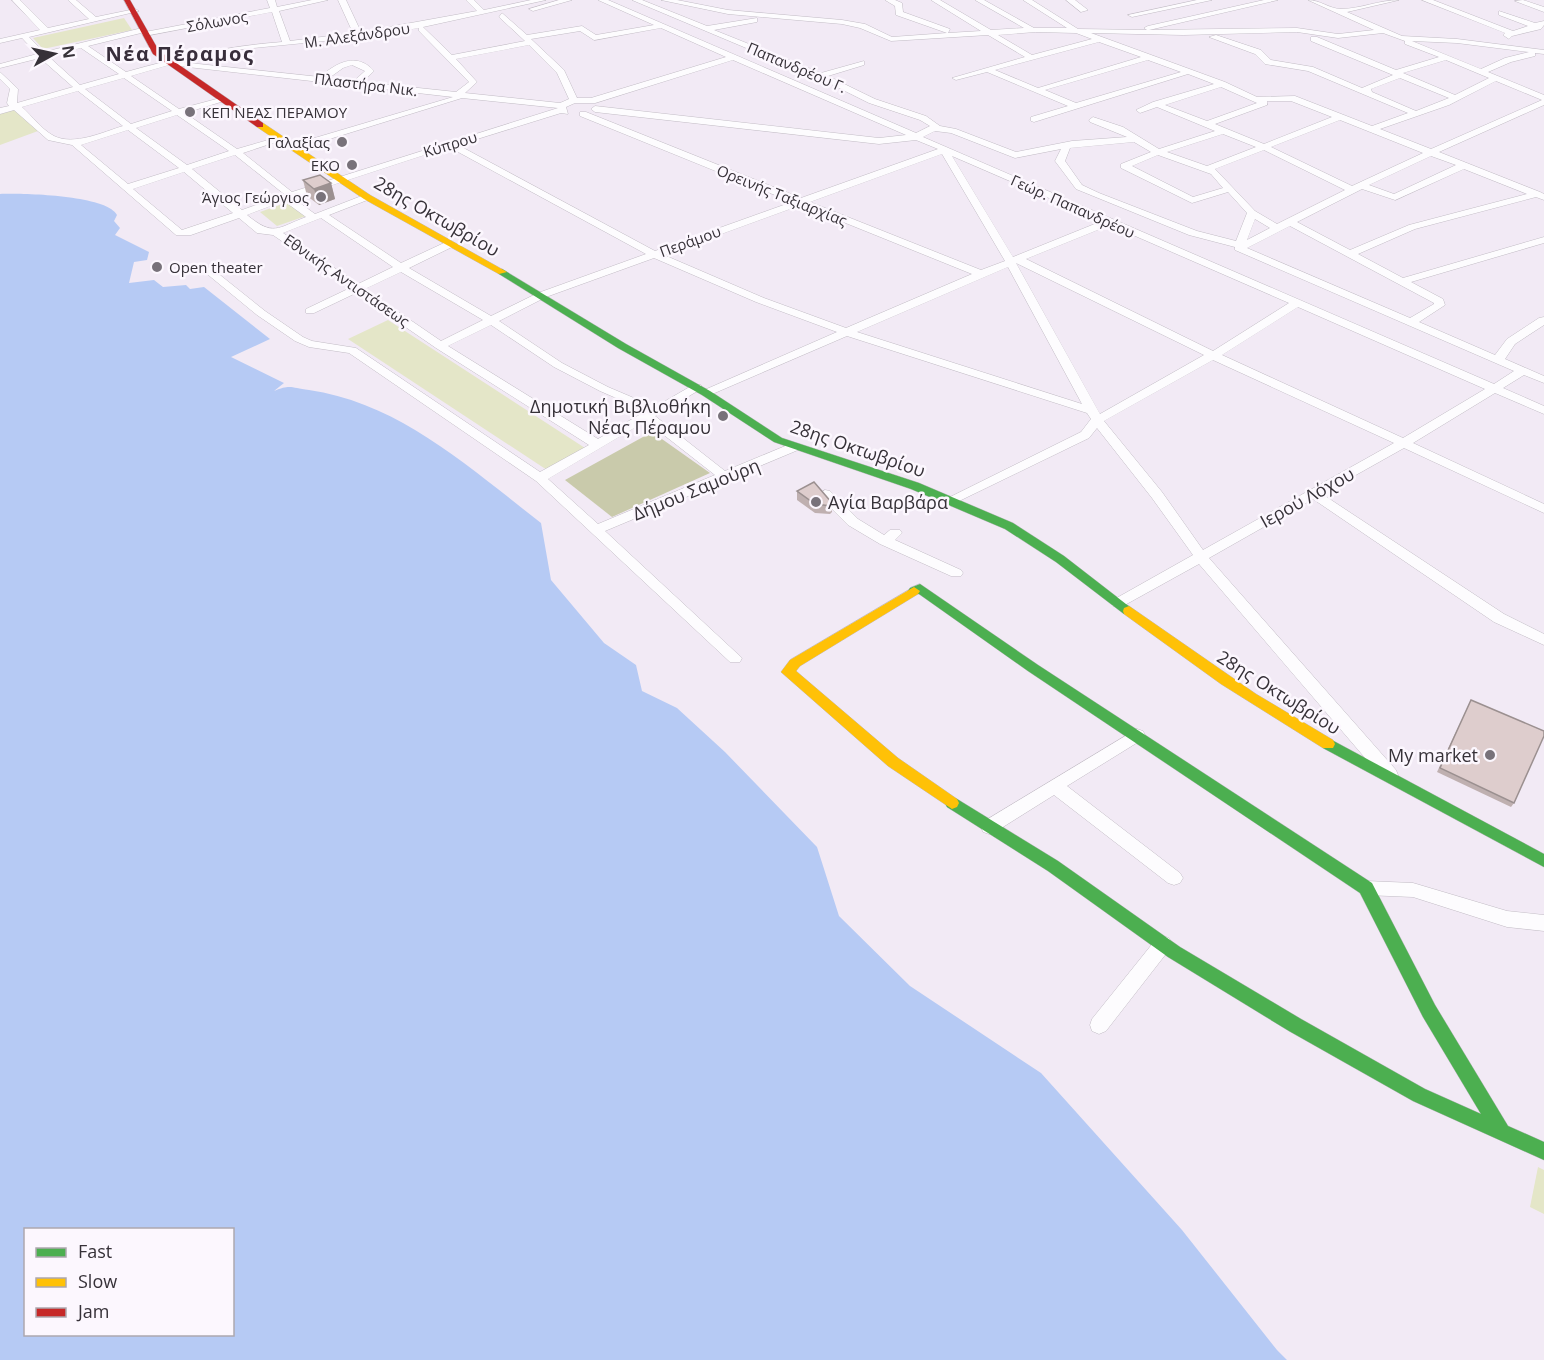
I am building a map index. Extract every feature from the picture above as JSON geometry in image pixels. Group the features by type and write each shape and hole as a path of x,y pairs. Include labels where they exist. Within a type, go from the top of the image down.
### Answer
{"main road":[{"name":"28ης Οκτωβρίου","path":"131,6 143,32 156,52 221,99 367,197 448,245 542,296 622,346 701,390 747,421 794,447 950,500 1024,535 1276,715 1398,784 1544,861"},
{"path":"1501,1130 1458,1064 1366,888 1033,668 920,588 795,663 788,672 893,762 989,827 1053,866 1163,944 1295,1026 1419,1095 1544,1151"}],"street":[{"path":"16,0 46,31"},
{"path":"72,0 95,20"},
{"path":"271,0 287,44"},
{"name":"Σόλωνος","path":"0,66 80,44 324,0"},
{"path":"342,0 360,37"},
{"path":"470,0 483,13"},
{"name":"Μ. Αλεξάνδρου","path":"245,57 360,37 542,0"},
{"name":"Μ. Αλεξάνδρου","path":"0,111 184,58 235,48 422,29 502,15 568,0"},
{"name":"Γεώρ. Παπανδρέου","path":"602,0 1544,410"},
{"name":"Παπανδρέου Γ.","path":"636,0 820,76 872,100 923,118 935,124 935,128 953,131 1008,154 1072,144 1134,139"},
{"path":"665,0 728,12 842,22 891,39 987,31 1032,30 1183,33 1226,41 1258,52 1268,62 1310,69 1417,114"},
{"path":"888,0 899,5 898,10 923,25 959,34"},
{"path":"935,0 1030,57"},
{"path":"980,0 1032,30"},
{"path":"1027,0 1077,30 1222,84 1264,103 1208,124"},
{"path":"1070,0 1084,10"},
{"path":"1132,15 1208,0"},
{"path":"956,78 1030,57 1104,40 1119,40 1134,32 1176,20 1274,0"},
{"path":"1316,0 1337,12 1544,100"},
{"path":"1337,12 1395,0"},
{"path":"1426,0 1512,33"},
{"path":"1544,10 1520,1 1501,13 1544,28"},
{"path":"0,40 95,20 131,6"},
{"path":"1215,11 1253,31"},
{"path":"1141,12 1165,23"},
{"path":"502,15 526,41 561,72 574,100 594,105 879,141 916,136 935,128"},
{"path":"705,29 769,16"},
{"path":"450,58 579,28 587,31 649,20"},
{"path":"1176,20 1178,29 1183,33"},
{"path":"1544,23 1512,33 1508,37 1544,51"},
{"path":"587,31 590,37 594,38 662,26"},
{"path":"294,147 462,95 473,82 422,29"},
{"path":"1199,36 1281,30 1338,36"},
{"path":"1281,30 1322,41 1455,98"},
{"path":"1322,41 1338,36 1384,31"},
{"name":"Εθνικής Αντιστάσεως","path":"24,36 40,55 80,88 261,231 276,232 440,346 598,445"},
{"path":"1199,36 1208,44"},
{"path":"1401,38 1457,41 1544,51"},
{"path":"80,44 236,152 287,192 286,198 492,321 521,342 574,374 651,413 724,476"},
{"path":"1480,73 1508,60 1544,51"},
{"path":"583,114 594,105 733,57"},
{"path":"1041,89 1149,57"},
{"path":"1368,94 1366,88 1397,74 1445,58"},
{"path":"215,67 228,60"},
{"path":"323,79 339,66 356,61 365,64 370,71 356,83"},
{"name":"Πλαστήρα Νικ.","path":"170,63 561,108"},
{"path":"820,76 861,63"},
{"path":"986,69 1041,89 1075,106"},
{"path":"1034,119 1188,72"},
{"path":"0,74 13,86 11,103 51,140 77,142 221,99"},
{"path":"1370,130 1417,114 1494,79"},
{"path":"1140,110 1222,84"},
{"path":"1259,99 1292,98 1337,118 1540,195"},
{"name":"Κύπρου","path":"126,188 180,233 195,231 340,178 561,108 574,100"},
{"path":"1240,245 1356,187 1544,100"},
{"path":"1156,104 1356,187 1395,197 1462,166"},
{"name":"Ορεινής Ταξιαρχίας","path":"561,108 570,114 583,114 981,274"},
{"path":"1209,169 1337,118"},
{"path":"1093,120 1120,129 1158,152 1209,169 1221,178 1252,213 1278,228"},
{"path":"1223,131 1158,152 1124,166 1192,200 1213,196 1229,189"},
{"path":"77,142 76,146 126,188 279,138"},
{"path":"450,144 654,254 845,333 1093,415"},
{"path":"1072,144 1064,150 1060,161 1079,187 1193,233 1240,245 1245,251 1533,375"},
{"path":"945,150 953,168 1014,261 1093,415 1201,557 1398,784"},
{"name":"Περάμου","path":"440,346 542,296 798,201 945,150"},
{"path":"1349,254 1412,227 1540,195"},
{"path":"276,232 367,197"},
{"path":"1240,245 1252,213"},
{"path":"540,478 651,413 701,390 845,333 1108,222"},
{"path":"1290,222 1434,298 1440,304 1412,321"},
{"path":"1402,281 1544,240"},
{"path":"310,310 448,245"},
{"path":"1014,261 1544,509"},
{"path":"206,268 261,314 299,339 309,344 352,350 540,478 735,658"},
{"path":"950,500 1085,435 1093,415 1240,340 1297,303"},
{"path":"1499,361 1501,352 1508,343 1543,320"},
{"name":"Ιερού Λόχου","path":"1118,603 1405,442 1494,389 1533,375 1544,367"},
{"name":"Δήμου Σαμούρη","path":"597,529 794,447"},
{"path":"1312,493 1499,618 1544,640"},
{"path":"825,494 853,522 890,537 956,573"},
{"path":"989,827 1137,735"},
{"path":"1055,786 1174,878"},
{"path":"1366,888 1413,890 1507,919 1544,923"},
{"path":"1099,1025 1163,944"}],"green space":[{"path":"124,18 132,30 43,49 33,38"},
{"path":"16,106 38,131 0,145 0,111"},
{"path":"288,202 306,216 277,226 260,212"},
{"path":"388,320 585,448 547,470 348,339"},
{"path":"652,432 710,473 612,517 565,480"},
{"path":"1538,1167 1544,1170 1544,1214 1530,1207"}],"water":[{"path":"0,194 81,199 110,208 117,215 114,221 120,228 115,235 149,252 147,260 134,262 129,283 154,280 163,287 186,285 190,289 204,287 270,339 231,357 284,383 274,391 291,387 309,390 342,397 374,409 433,441 541,523 551,580 604,643 636,665 642,691 677,708 725,752 817,847 839,916 910,986 1041,1073 1182,1230 1287,1360 0,1360"}],"building":[{"path":"320,175 331,183 314,189 303,180"},
{"path":"814,482 832,503 831,506 815,504 797,491"},
{"name":"My market","path":"1471,700 1544,731 1544,736 1514,803 1440,768"}],"traffic: fast":[{"path":"502,272 622,346 706,393 778,440 915,486 1009,526 1060,559 1129,611"},
{"path":"914,591 920,588 1033,668 1366,888 1429,1011 1501,1130"},
{"path":"1328,744 1544,861"},
{"path":"952,803 1053,866 1174,952 1295,1025 1419,1095 1544,1151"}],"traffic: slow":[{"path":"260,125 367,197 502,272"},
{"path":"914,591 795,663 788,672 893,762 952,803"},
{"path":"1129,611 1226,681 1276,714 1328,744"}],"traffic: jam":[{"path":"127,0 156,52 260,125"}],"place":[{"name":"ΚΕΠ ΝΕΑΣ ΠΕΡΑΜΟΥ","path":"190,112"},
{"name":"Γαλαξίας","path":"342,142"},
{"name":"EKO","path":"352,165"},
{"name":"Άγιος Γεώργιος","path":"321,197"},
{"name":"Open theater","path":"157,267"},
{"name":"Δημοτική Βιβλιοθήκη Νέας Πέραμου","path":"723,416"},
{"name":"Αγία Βαρβάρα","path":"816,502"},
{"name":"My market","path":"1490,755"}],"district":[{"name":"Νέα Πέραμος","path":"180,53"}]}
